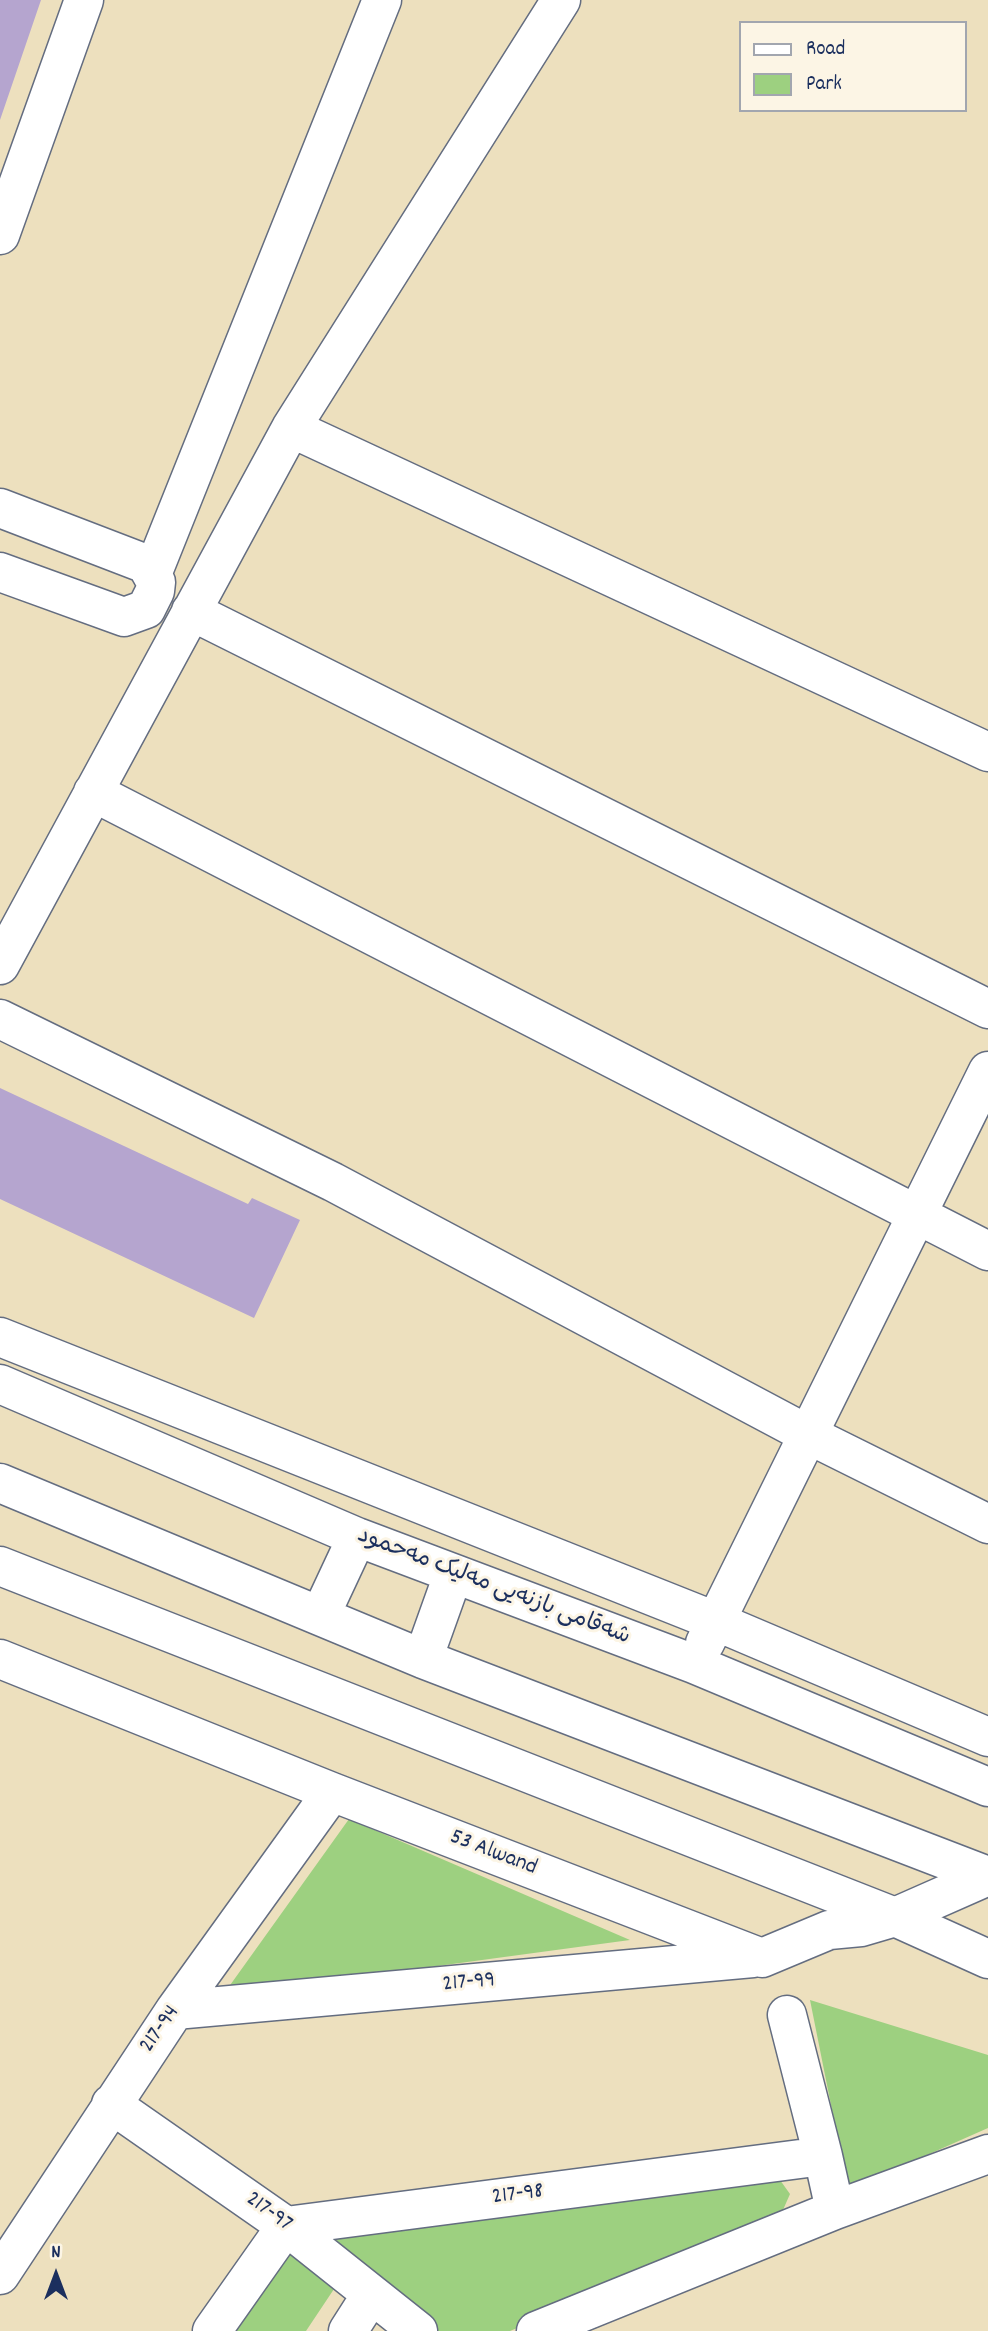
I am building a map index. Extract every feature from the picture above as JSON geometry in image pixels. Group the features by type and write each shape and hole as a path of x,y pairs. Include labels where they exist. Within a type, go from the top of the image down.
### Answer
{"main road":[{"path":"0,235 83,0"},
{"path":"4,577 124,617 146,609 155,592 153,572 382,0"},
{"path":"0,965 290,428 561,0"},
{"path":"290,428 988,752"},
{"path":"0,508 145,564 153,572"},
{"path":"191,611 988,1009"},
{"path":"93,792 988,1251"},
{"path":"0,1019 333,1182 807,1434 988,1524"},
{"path":"694,1664 988,1070"},
{"path":"0,1336 715,1620 988,1737"},
{"name":"شەقامی بازنەیی مەلیک مەحمود","path":"0,1384 357,1537 694,1664 988,1787"},
{"path":"0,1483 321,1614 423,1659 988,1876"},
{"path":"321,1614 357,1537"},
{"path":"0,1566 895,1917 988,1959"},
{"path":"423,1659 453,1575"},
{"name":"53 Alwand","path":"0,1659 332,1792 762,1958"},
{"name":"217-94","path":"0,2276 175,2010 332,1792"},
{"path":"762,1958 829,1930 861,1927 895,1917 988,1876"},
{"name":"217-99","path":"175,2010 762,1958"},
{"path":"787,2015 835,2210"},
{"name":"217-97","path":"111,2104 286,2226 418,2331"},
{"path":"536,2331 835,2210 988,2154"},
{"name":"217-98","path":"286,2226 822,2156"},
{"path":"212,2331 286,2226"},
{"path":"348,2331 371,2295"}],"green space":[{"path":"349,1819 630,1940 223,1995"},
{"path":"810,2000 988,2055 988,2128 848,2190"},
{"path":"780,2180 790,2194 779,2219 510,2331 436,2331 314,2233"},
{"path":"283,2239 342,2277 306,2331 222,2331"}],"building":[{"path":"0,0 41,0 0,120"},
{"path":"0,1088 248,1204 252,1198 300,1220 254,1318 0,1199"}]}
